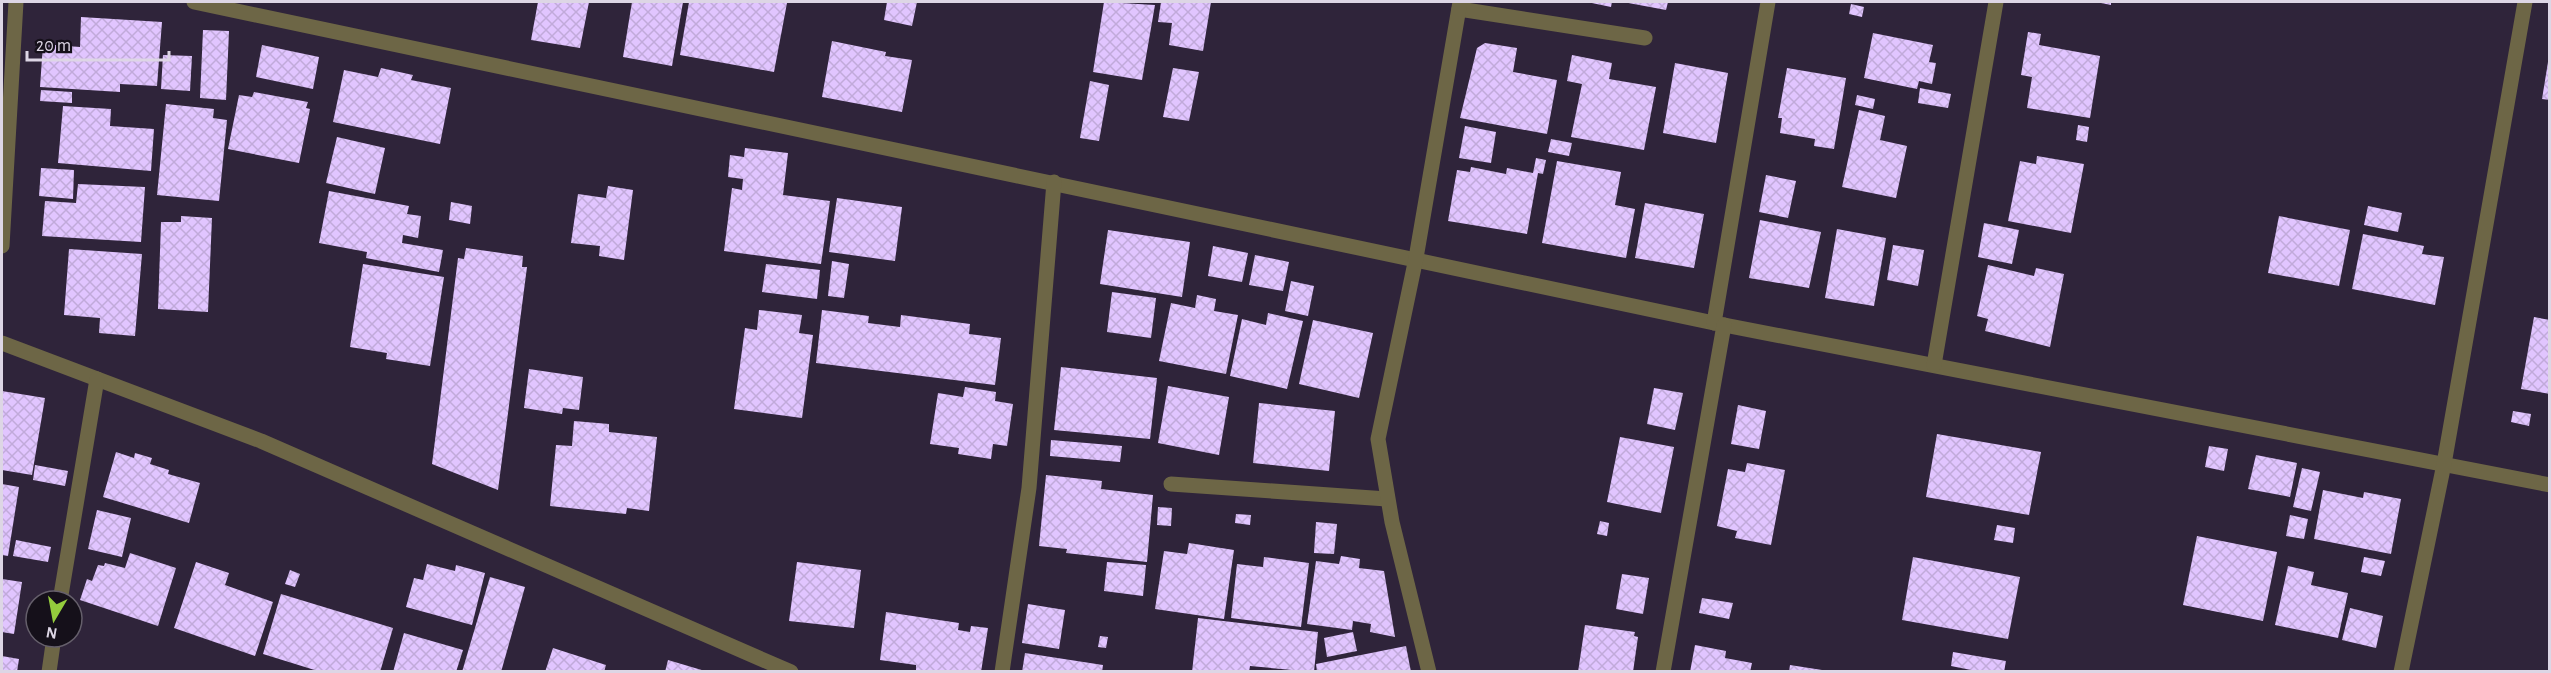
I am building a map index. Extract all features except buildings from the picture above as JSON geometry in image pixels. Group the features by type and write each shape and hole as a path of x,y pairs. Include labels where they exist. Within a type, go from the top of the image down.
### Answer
{"street":[{"path":"2,246 16,2"},
{"path":"194,2 1416,258 1719,324 2550,485"},
{"path":"1663,672 1768,2"},
{"path":"1934,365 1996,2"},
{"path":"2401,672 2444,464 2525,2"},
{"path":"1429,672 1388,499 1378,439 1416,258 1459,5 1645,38"},
{"path":"1002,672 1029,488 1054,182"},
{"path":"2,343 261,441 759,665 791,672"},
{"path":"62,589 97,379"},
{"path":"1171,484 1388,499"},
{"path":"49,672 52,649"}]}
